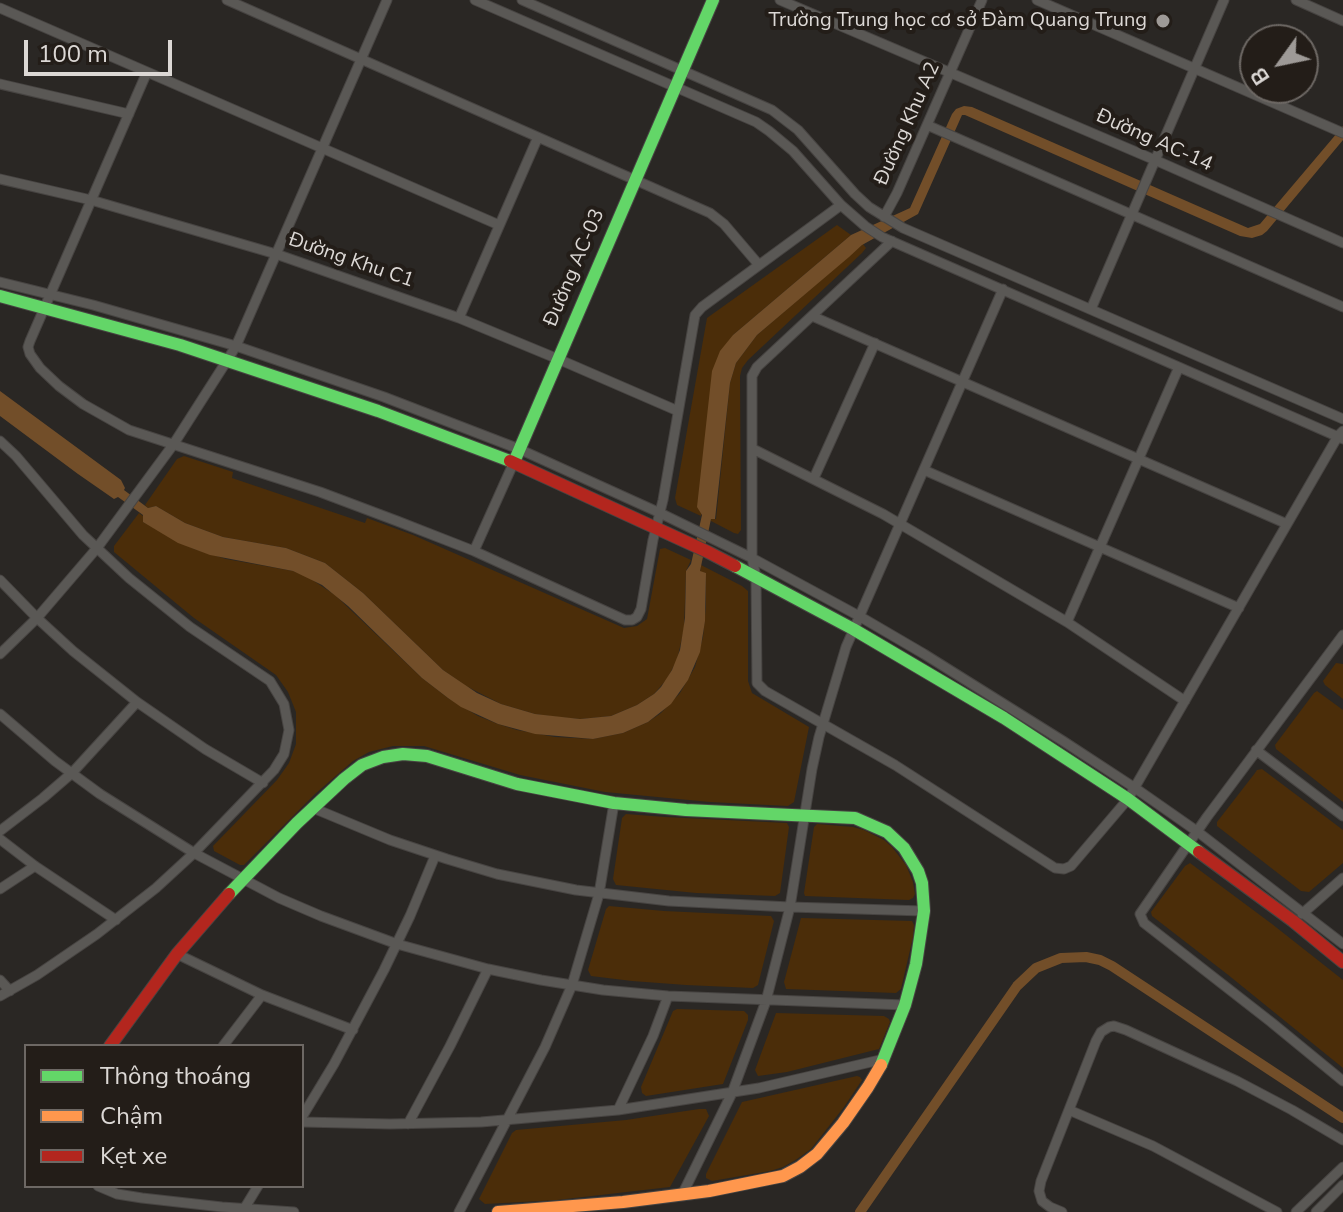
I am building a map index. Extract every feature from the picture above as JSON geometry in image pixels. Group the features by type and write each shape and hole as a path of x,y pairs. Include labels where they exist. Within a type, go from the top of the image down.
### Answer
{"street":[{"path":"227,0 715,216 759,265"},
{"path":"0,654 37,618 127,509 173,445 236,346 387,0"},
{"path":"475,0 743,116 769,131 793,151 841,205 865,226 887,239 1341,435 1132,794 1071,866 1059,870 948,798 758,685 756,577 752,558 753,373 887,239"},
{"path":"522,0 757,103 785,119 812,144 855,194 903,228 1343,419"},
{"name":"Đường AC-03","path":"474,551 713,0"},
{"name":"Đường AC-14","path":"780,0 1343,243"},
{"name":"Đường Khu A2","path":"884,217 982,0"},
{"path":"1037,0 1338,131"},
{"path":"1091,309 1224,0"},
{"path":"1296,0 1343,21"},
{"path":"0,8 499,225"},
{"path":"147,72 28,347 40,368 97,414 137,434 320,492 474,551 623,619 637,617 641,609 695,315 841,205"},
{"path":"0,84 129,114"},
{"path":"927,125 1343,307"},
{"path":"459,318 538,137"},
{"name":"Đường Khu C1","path":"0,179 91,200 276,254 459,318 678,411"},
{"path":"0,282 236,346 369,392 519,449 752,558 859,616 990,694 1303,912 1343,944"},
{"path":"682,1195 732,1093 766,1001 790,907 803,815 823,724 853,629 1003,289"},
{"path":"0,296 228,359 391,415 514,462 708,552 853,629 1132,794"},
{"path":"812,316 1287,524"},
{"path":"814,478 875,343"},
{"path":"1067,622 1179,367"},
{"path":"0,441 97,548 175,616 256,671 275,688 287,713 288,738 280,762 263,783 194,853 116,920 5,994 0,980"},
{"path":"753,449 899,524 1067,622 1185,701"},
{"path":"924,470 1239,608"},
{"path":"0,580 73,651 137,702 205,749 263,783"},
{"path":"1343,635 1338,650 1256,750 1142,910 1142,920 1343,1081"},
{"path":"0,831 72,773 137,702"},
{"path":"0,714 72,773 194,853 321,916 397,944 488,969 572,985 668,996 905,1005"},
{"path":"1256,750 1343,816"},
{"path":"111,1044 177,954 242,879 344,779 362,765 383,757 403,754 427,756 517,784 614,803 686,810 855,818 887,832 904,848 922,883 924,911 916,964 905,1005 884,1059 843,1123 817,1154 800,1167 773,1179 682,1195 498,1212"},
{"path":"459,1212 550,1037 572,985 599,894 614,803"},
{"path":"313,808 390,840 469,867 599,894 669,901 924,911"},
{"path":"1194,838 1343,962"},
{"path":"0,839 116,920"},
{"path":"304,1116 397,944 435,856"},
{"path":"0,889 35,866"},
{"path":"1293,921 1343,878"},
{"path":"177,954 262,995 353,1030"},
{"path":"408,1124 488,969"},
{"path":"225,1044 262,995"},
{"path":"618,1110 668,996"},
{"path":"1062,1212 1042,1201 1039,1186 1098,1036 1114,1026 1237,1081 1343,1140"},
{"path":"304,1119 408,1124 508,1121 618,1110 732,1093 884,1059"},
{"path":"1069,1110 1153,1146 1277,1212"},
{"path":"1296,1212 1343,1167"},
{"path":"1316,1212 1343,1185"},
{"path":"104,1188 125,1195 294,1212"},
{"path":"244,1209 257,1188"}],"shaded area":[{"path":"964,106 1248,228 1260,224 1343,126 1343,140 1267,231 1252,238 1240,236 962,115 918,214 862,245 757,335 736,363 730,383 715,519 711,519 700,571 706,573 705,621 700,652 688,680 671,704 648,722 623,733 593,739 535,734 498,724 461,707 422,678 322,585 293,571 210,555 178,543 143,522 143,515 118,497 114,499 0,416 0,391 121,480 124,490 148,508 156,506 185,523 223,537 286,548 325,563 363,593 443,670 477,693 535,714 580,719 611,716 654,694 672,670 680,650 685,618 686,571 691,564 702,515 697,507 712,371 720,351 733,335 851,235 910,208 952,114"},
{"path":"837,225 851,235 733,335 701,516 677,505 675,498 707,318"},
{"path":"863,244 866,248 862,253 742,368 741,530 738,534 734,533 711,519 716,519 730,383 736,363 757,335"},
{"path":"184,456 233,472 232,478 365,523 367,518 413,535 624,628 637,626 647,619 660,549 665,548 691,560 686,571 684,629 677,660 654,694 611,716 580,719 557,717 501,704 443,670 363,593 325,563 286,548 223,537 185,523 156,506 148,508 145,505 177,459"},
{"path":"139,513 143,516 143,522 194,549 308,577 335,595 422,678 448,698 498,724 555,737 593,739 623,733 661,713 680,693 695,667 703,637 706,573 700,572 701,565 748,591 748,681 752,693 809,727 794,802 788,806 710,802 605,792 520,775 424,746 393,746 369,752 353,761 244,865 240,865 214,851 213,846 277,780 289,763 296,744 296,712 288,692 276,675 194,618 114,552 114,546"},
{"path":"1336,663 1343,664 1343,699 1323,681"},
{"path":"1317,691 1343,710 1343,802 1276,749 1275,745"},
{"path":"1262,769 1343,830 1343,863 1309,892 1301,891 1217,826 1257,770"},
{"path":"626,814 787,823 780,893 775,896 696,893 616,885 613,879 622,818"},
{"path":"817,824 853,827 884,840 906,865 913,882 913,898 805,896 814,827"},
{"path":"1190,863 1343,980 1343,1068 1152,916 1151,912"},
{"path":"609,906 771,916 774,921 758,985 753,988 686,985 591,976 588,970"},
{"path":"801,918 912,921 913,937 901,989 896,993 786,989 784,982"},
{"path":"673,1011 744,1011 748,1020 723,1084 646,1096 641,1087"},
{"path":"776,1013 884,1016 890,1022 879,1049 787,1072 758,1076 755,1070"},
{"path":"857,1076 862,1080 844,1107 811,1149 797,1159 770,1171 712,1181 706,1178 742,1102"},
{"path":"706,1109 709,1116 670,1187 557,1200 485,1204 479,1199 516,1130 626,1120"}],"waterway":[{"path":"860,1212 1017,986 1036,968 1061,958 1086,957 1112,966 1343,1118"}],"traffic: fast":[{"path":"514,462 713,0"},
{"path":"0,296 180,345 378,411 510,461"},
{"path":"735,566 853,629 1004,718 1128,799 1199,852"},
{"path":"229,894 344,779 362,765 403,754 427,756 517,784 614,803 686,810 855,818 887,832 904,848 922,883 924,911 916,964 905,1005 881,1065"}],"traffic: slow":[{"path":"498,1212 623,1202 709,1191 783,1176 817,1154 843,1123 881,1065"}],"traffic: jam":[{"path":"510,461 735,566"},
{"path":"1199,852 1343,962"},
{"path":"111,1044 177,954 229,894"}],"place":[{"name":"Trường Trung học cơ sở Đàm Quang Trung","path":"1163,21"}]}
